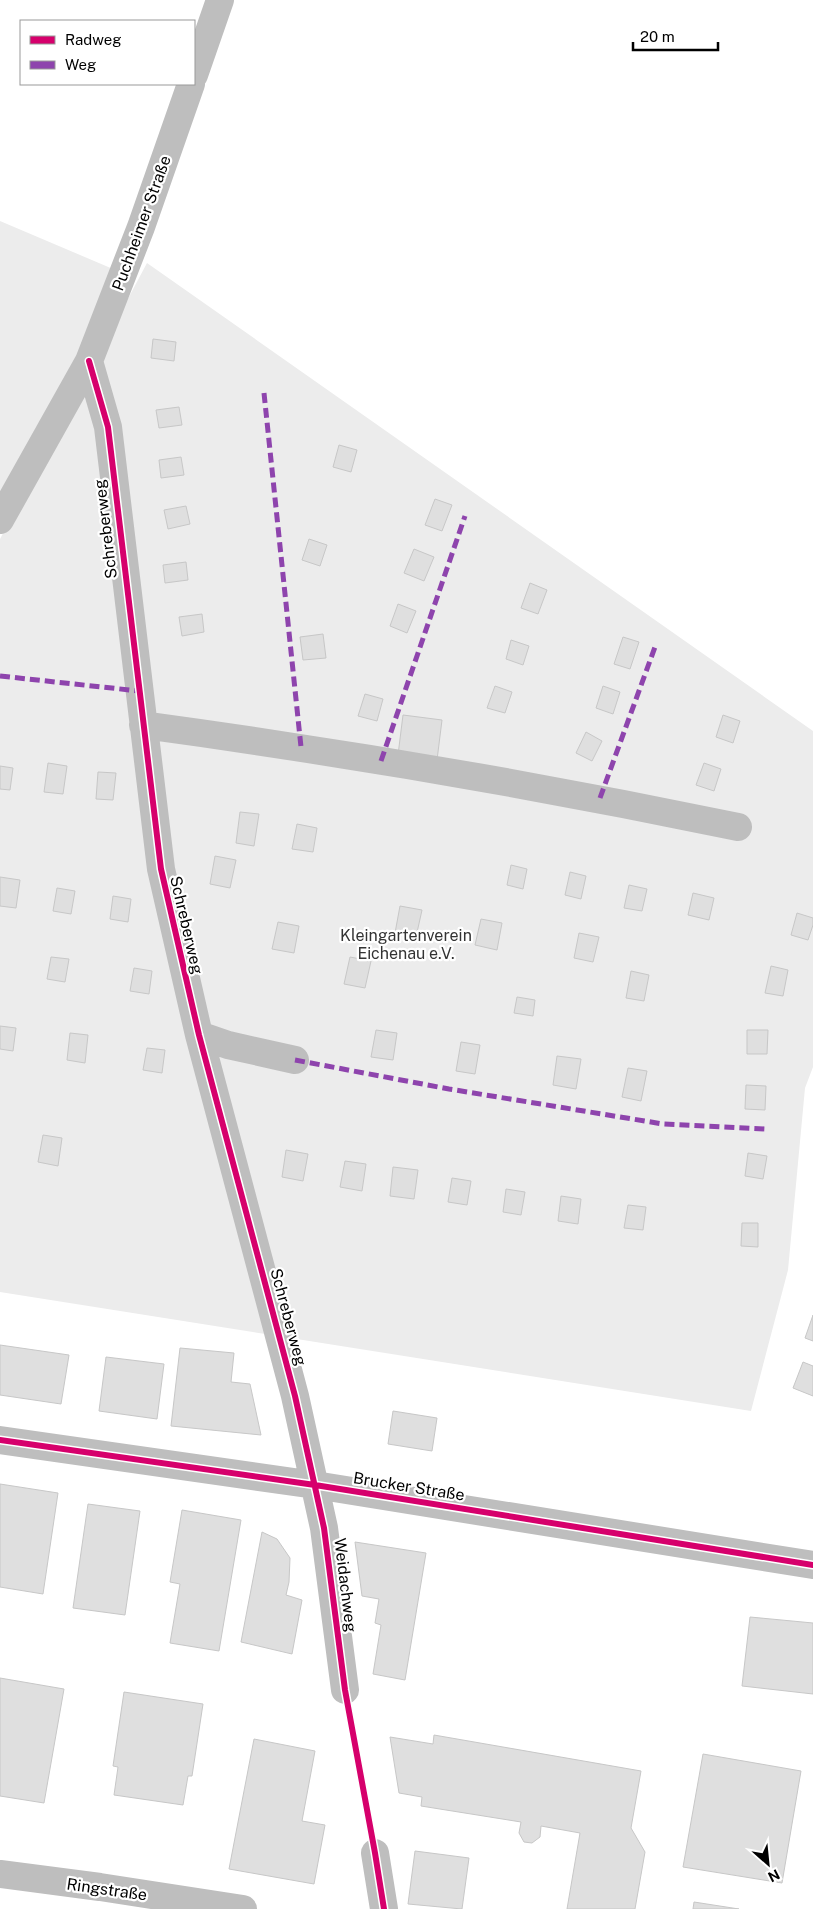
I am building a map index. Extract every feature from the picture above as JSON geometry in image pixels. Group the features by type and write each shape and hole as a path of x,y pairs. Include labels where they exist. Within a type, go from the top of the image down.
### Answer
{"street":[{"path":"195,72 220,0"},
{"name":"Puchheimer Straße","path":"0,520 89,360 141,227 191,85"},
{"name":"Schreberweg","path":"89,360 108,427 161,869 199,1035 293,1387 315,1485"},
{"path":"143,725 336,753 600,798 738,826"},
{"path":"199,1035 228,1045 294,1060"},
{"name":"Brucker Straße","path":"0,1440 315,1485 813,1565"},
{"name":"Weidachweg","path":"315,1485 324,1528 345,1690"},
{"path":"375,1853 384,1909"},
{"name":"Ringstraße","path":"0,1874 243,1909"}],"green space":[{"path":"0,221 113,269 75,361 0,497"},
{"name":"Kleingartenverein Eichenau e.V.","path":"147,263 813,731 813,1067 805,1088 788,1270 751,1411 0,1292 0,539"}],"building":[{"path":"153,339 176,342 174,361 151,358"},
{"path":"179,407 182,425 159,428 156,410"},
{"path":"339,445 357,450 351,472 333,467"},
{"path":"181,457 184,475 161,478 159,460"},
{"path":"435,499 452,505 442,531 425,525"},
{"path":"186,506 190,524 168,529 164,510"},
{"path":"309,539 327,545 320,566 302,560"},
{"path":"414,549 434,557 424,581 404,573"},
{"path":"186,562 188,580 165,583 163,565"},
{"path":"530,583 547,590 538,614 521,608"},
{"path":"398,604 416,611 407,633 390,626"},
{"path":"202,614 204,632 182,636 179,617"},
{"path":"323,634 326,658 303,660 300,637"},
{"path":"623,637 639,642 630,669 614,664"},
{"path":"511,640 529,646 523,665 506,659"},
{"path":"495,686 512,692 505,713 487,708"},
{"path":"603,686 620,692 613,714 596,708"},
{"path":"365,694 383,699 377,721 358,716"},
{"path":"403,715 442,720 437,760 398,755"},
{"path":"723,715 740,721 733,743 716,737"},
{"path":"586,732 602,741 592,761 576,753"},
{"path":"48,763 67,766 63,794 44,792"},
{"path":"704,763 721,769 714,791 696,785"},
{"path":"0,766 13,768 10,790 0,789"},
{"path":"98,772 116,773 113,800 96,799"},
{"path":"240,812 259,814 254,846 236,843"},
{"path":"297,824 317,828 313,852 292,849"},
{"path":"215,856 236,860 230,888 210,884"},
{"path":"511,865 527,869 523,889 507,885"},
{"path":"570,872 586,876 581,899 565,895"},
{"path":"0,877 20,880 16,908 0,906"},
{"path":"629,885 647,889 642,911 624,908"},
{"path":"57,888 75,891 71,914 53,911"},
{"path":"693,893 714,898 709,920 688,915"},
{"path":"113,896 131,899 128,922 110,919"},
{"path":"400,906 422,910 416,937 395,933"},
{"path":"797,913 813,918 813,925 808,940 791,935"},
{"path":"481,919 502,923 497,950 475,945"},
{"path":"278,922 299,926 294,953 272,949"},
{"path":"579,933 599,937 593,962 574,958"},
{"path":"51,957 69,959 65,982 47,979"},
{"path":"350,957 371,961 365,988 344,984"},
{"path":"771,966 788,970 783,996 765,993"},
{"path":"134,968 152,971 149,994 130,991"},
{"path":"631,971 649,975 644,1001 626,998"},
{"path":"517,997 535,1000 533,1016 514,1013"},
{"path":"0,1026 16,1028 13,1051 0,1049"},
{"path":"376,1030 397,1033 393,1060 371,1057"},
{"path":"747,1030 768,1030 767,1054 747,1054"},
{"path":"70,1033 88,1035 85,1063 67,1060"},
{"path":"461,1042 480,1045 475,1074 456,1071"},
{"path":"147,1048 165,1050 162,1073 143,1070"},
{"path":"557,1056 581,1059 576,1089 553,1085"},
{"path":"628,1068 647,1071 641,1101 622,1097"},
{"path":"746,1085 766,1086 765,1110 745,1109"},
{"path":"43,1135 62,1138 58,1166 38,1162"},
{"path":"286,1150 308,1154 303,1181 282,1177"},
{"path":"748,1153 767,1156 763,1179 745,1176"},
{"path":"345,1161 366,1164 362,1191 340,1187"},
{"path":"393,1167 418,1170 414,1199 390,1196"},
{"path":"452,1178 471,1181 467,1205 448,1202"},
{"path":"506,1189 525,1192 521,1215 503,1212"},
{"path":"561,1196 581,1199 578,1224 558,1221"},
{"path":"628,1205 646,1207 643,1230 624,1228"},
{"path":"742,1223 758,1223 758,1247 741,1246"},
{"path":"813,1315 813,1341 805,1338"},
{"path":"0,1345 69,1355 61,1404 0,1395"},
{"path":"180,1348 234,1353 231,1382 250,1384 261,1435 171,1426"},
{"path":"106,1357 164,1364 157,1419 99,1411"},
{"path":"803,1362 813,1366 813,1396 793,1388"},
{"path":"393,1411 437,1418 432,1451 388,1444"},
{"path":"0,1484 58,1493 43,1594 0,1587"},
{"path":"88,1504 140,1511 125,1615 73,1608"},
{"path":"182,1510 241,1520 219,1651 170,1643 180,1584 170,1582"},
{"path":"262,1532 277,1539 290,1558 289,1582 286,1595 302,1600 292,1654 241,1642"},
{"path":"355,1542 426,1553 405,1680 373,1674 381,1625 375,1623 379,1599 362,1596"},
{"path":"750,1617 813,1623 813,1694 742,1686"},
{"path":"0,1678 64,1689 44,1803 0,1796"},
{"path":"124,1692 203,1704 192,1776 188,1776 183,1805 114,1795 118,1767 113,1766"},
{"path":"434,1735 641,1771 631,1828 645,1852 635,1909 567,1909 580,1833 541,1826 540,1837 532,1843 524,1842 519,1833 521,1822 421,1806 422,1797 399,1793 390,1737 433,1744"},
{"path":"254,1739 315,1751 302,1821 325,1825 314,1884 229,1869"},
{"path":"703,1754 801,1771 782,1883 683,1867"},
{"path":"415,1851 469,1858 462,1909 408,1904"},
{"path":"694,1902 739,1909 693,1909"}],"marked path":[{"path":"264,393 301,747"},
{"path":"381,761 465,516"},
{"path":"600,798 655,647"},
{"path":"0,676 139,691"},
{"path":"295,1060 449,1089 663,1124 765,1129"}],"cycle path":[{"path":"89,361 108,427 161,869 199,1035 295,1396 324,1528 345,1690 384,1909"},
{"path":"0,1440 315,1485 813,1565"}]}
